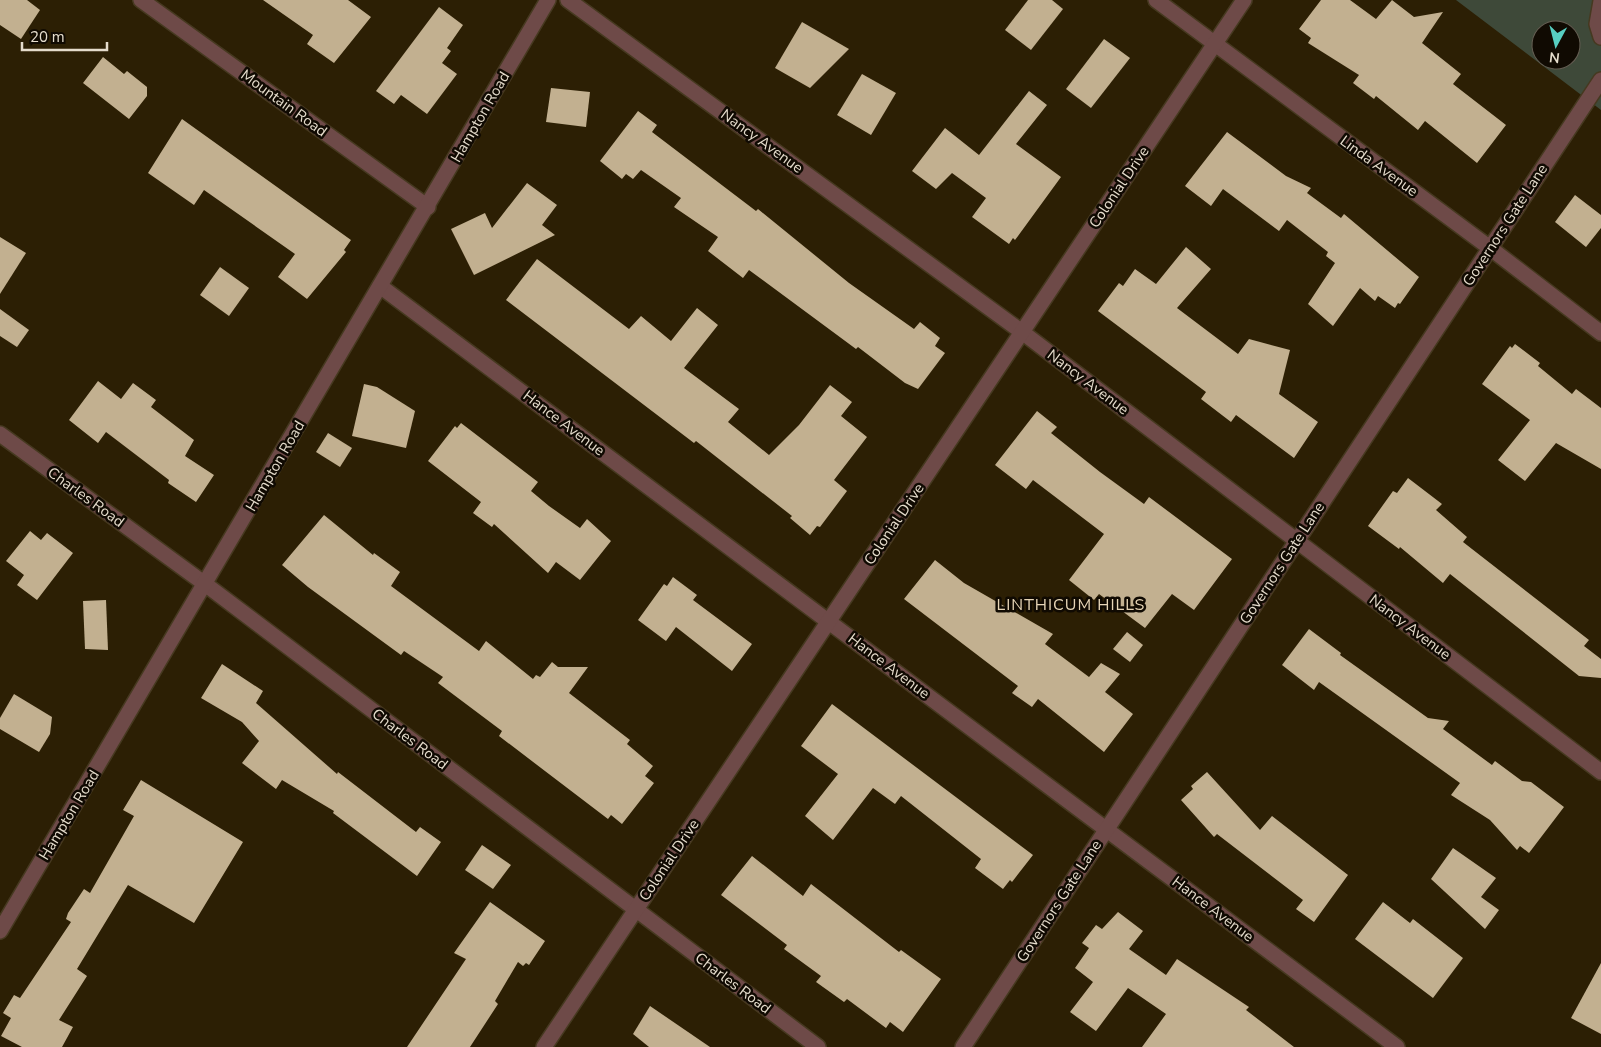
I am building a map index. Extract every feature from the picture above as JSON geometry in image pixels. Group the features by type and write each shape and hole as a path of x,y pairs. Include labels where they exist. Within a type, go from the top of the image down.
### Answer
{"street":[{"name":"Mountain Road","path":"140,0 428,207"},
{"name":"Hampton Road","path":"0,931 428,207 548,0"},
{"name":"Nancy Avenue","path":"568,0 1022,332 1601,772"},
{"name":"Linda Avenue","path":"1156,0 1490,248 1601,334"},
{"name":"Colonial Drive","path":"544,1047 1244,0"},
{"path":"1601,1 1597,24 1601,37"},
{"name":"Governors Gate Lane","path":"963,1047 1601,80"},
{"name":"Hance Avenue","path":"380,286 1397,1047"},
{"name":"Charles Road","path":"0,434 205,584 818,1047"}],"green space":[{"path":"1456,0 1601,0 1601,110 1548,70 1581,70 1581,20 1531,20 1531,57"}],"building":[{"path":"0,0 27,0 40,10 21,39 0,25"},
{"path":"263,0 348,0 371,17 334,63 307,44 313,35"},
{"path":"1028,0 1052,0 1063,9 1031,50 1005,30"},
{"path":"1321,0 1350,0 1376,19 1392,0 1414,17 1443,12 1422,43 1461,74 1453,84 1506,125 1477,163 1425,121 1418,130 1376,96 1374,99 1353,83 1359,75 1308,43 1311,38 1299,29"},
{"path":"439,7 463,25 447,48 451,51 442,63 457,74 427,114 401,95 394,104 376,91"},
{"path":"802,22 849,49 810,88 775,68"},
{"path":"1104,39 1130,58 1091,108 1066,89"},
{"path":"103,57 124,74 127,71 147,87 147,96 129,119 83,83"},
{"path":"862,74 896,93 871,135 837,115"},
{"path":"551,88 590,92 586,127 546,122"},
{"path":"1029,91 1047,105 1016,144 1061,177 1015,240 1013,238 1009,244 972,217 986,198 952,173 936,189 912,171 945,128 979,155"},
{"path":"638,111 657,125 652,132 756,211 758,209 849,283 914,329 920,322 940,338 935,346 945,353 918,389 905,383 858,347 856,349 749,270 743,278 708,251 718,237 674,207 681,198 641,170 633,179 626,174 622,179 600,161"},
{"path":"182,119 351,240 344,250 346,252 307,299 278,277 295,254 204,190 194,205 148,173"},
{"path":"1227,132 1286,176 1311,188 1307,193 1341,218 1344,214 1419,277 1400,304 1398,303 1395,308 1378,296 1375,301 1360,288 1333,326 1308,304 1335,263 1326,256 1328,252 1287,220 1279,231 1223,189 1211,206 1185,186"},
{"path":"527,183 557,205 542,225 555,235 474,275 451,229 485,213 492,228"},
{"path":"1575,195 1601,215 1601,228 1586,247 1555,222"},
{"path":"0,237 26,253 0,294"},
{"path":"1186,247 1211,269 1177,308 1238,354 1249,339 1290,350 1279,394 1318,422 1294,458 1236,415 1231,422 1201,399 1206,392 1098,311 1119,283 1123,286 1135,269 1156,284"},
{"path":"537,259 629,329 641,316 671,341 697,308 718,325 684,368 739,409 728,422 769,455 799,425 830,385 852,402 841,416 867,437 834,480 847,491 820,527 817,526 810,535 790,518 792,516 696,441 694,443 506,300"},
{"path":"220,267 249,288 229,316 200,295"},
{"path":"0,309 29,330 17,347 0,336"},
{"path":"1515,344 1540,363 1538,366 1572,394 1576,389 1601,408 1601,469 1556,443 1525,481 1498,460 1530,420 1482,384 1510,346 1512,348"},
{"path":"98,381 121,399 133,383 156,400 151,407 194,440 185,456 214,475 196,502 168,483 169,480 106,432 98,443 69,420"},
{"path":"364,384 377,387 415,411 406,448 352,436"},
{"path":"1037,411 1057,427 1051,433 1100,472 1144,504 1149,497 1232,559 1194,610 1172,594 1145,628 1099,594 1094,600 1069,580 1104,534 1033,480 1026,489 995,465"},
{"path":"461,423 538,482 531,491 549,506 580,528 587,519 611,541 580,580 556,562 548,573 494,524 492,527 473,513 481,502 428,461 455,426 457,428"},
{"path":"328,433 352,448 340,467 316,452"},
{"path":"1408,478 1442,504 1436,510 1467,537 1463,542 1589,640 1584,646 1601,659 1601,678 1579,676 1450,574 1443,583 1400,547 1399,549 1368,526 1393,491 1397,493"},
{"path":"324,515 373,555 374,553 400,572 391,586 479,651 486,641 533,679 536,675 540,677 552,662 558,667 588,667 569,693 630,740 627,744 653,766 645,776 654,783 622,824 611,815 608,819 499,736 502,731 438,683 443,677 404,651 401,655 308,587 282,565"},
{"path":"30,531 41,540 47,533 73,553 37,600 17,585 24,575 6,561"},
{"path":"935,560 964,583 1053,634 1045,644 1089,677 1101,663 1120,674 1105,692 1133,714 1104,752 1038,699 1032,707 1012,693 1018,686 904,599"},
{"path":"673,577 697,595 693,600 752,644 732,671 676,627 666,641 638,620 664,584 667,586"},
{"path":"106,600 108,650 85,649 83,601"},
{"path":"1309,629 1341,653 1340,655 1428,718 1449,721 1443,729 1492,765 1495,761 1522,781 1531,782 1564,807 1529,853 1520,846 1517,850 1490,820 1451,795 1460,783 1319,682 1314,690 1282,665"},
{"path":"1127,632 1143,645 1130,662 1113,649"},
{"path":"222,664 263,691 256,703 337,774 338,772 416,832 420,827 441,842 417,876 333,813 334,811 282,780 276,789 242,763 259,741 242,722 201,698"},
{"path":"14,694 52,717 50,734 39,752 0,729 0,718"},
{"path":"832,704 1033,855 1012,882 1010,880 1003,889 975,868 981,859 901,796 895,804 873,788 833,840 805,816 838,774 801,746"},
{"path":"1207,772 1260,830 1272,816 1348,875 1314,922 1296,909 1303,900 1217,834 1214,837 1181,800 1193,789 1191,786"},
{"path":"141,780 243,842 194,923 128,885 77,969 87,976 59,1020 73,1027 62,1047 22,1047 1,1036 11,1018 3,1013 14,995 20,998 71,922 66,919 68,913 84,889 90,893 134,816 123,810"},
{"path":"482,845 511,865 493,889 465,870"},
{"path":"1453,848 1496,878 1481,897 1499,910 1485,929 1431,879"},
{"path":"752,856 803,896 811,884 899,952 901,950 941,979 903,1032 890,1022 886,1028 847,999 844,1002 816,982 821,976 784,949 787,945 721,895"},
{"path":"490,902 545,941 529,965 526,963 523,966 518,962 495,1001 498,1004 470,1047 407,1047 466,959 454,953"},
{"path":"1383,902 1410,923 1413,919 1463,958 1433,998 1355,939"},
{"path":"1118,912 1143,931 1129,949 1166,975 1177,959 1249,1007 1246,1010 1294,1047 1142,1047 1166,1014 1128,988 1096,1031 1070,1012 1093,982 1075,968 1089,948 1082,943 1096,925 1102,929"},
{"path":"1601,963 1601,1034 1571,1018"},
{"path":"650,1006 710,1047 649,1047 633,1034"}],"district":[{"name":"LINTHICUM HILLS","path":"1071,605"}]}
